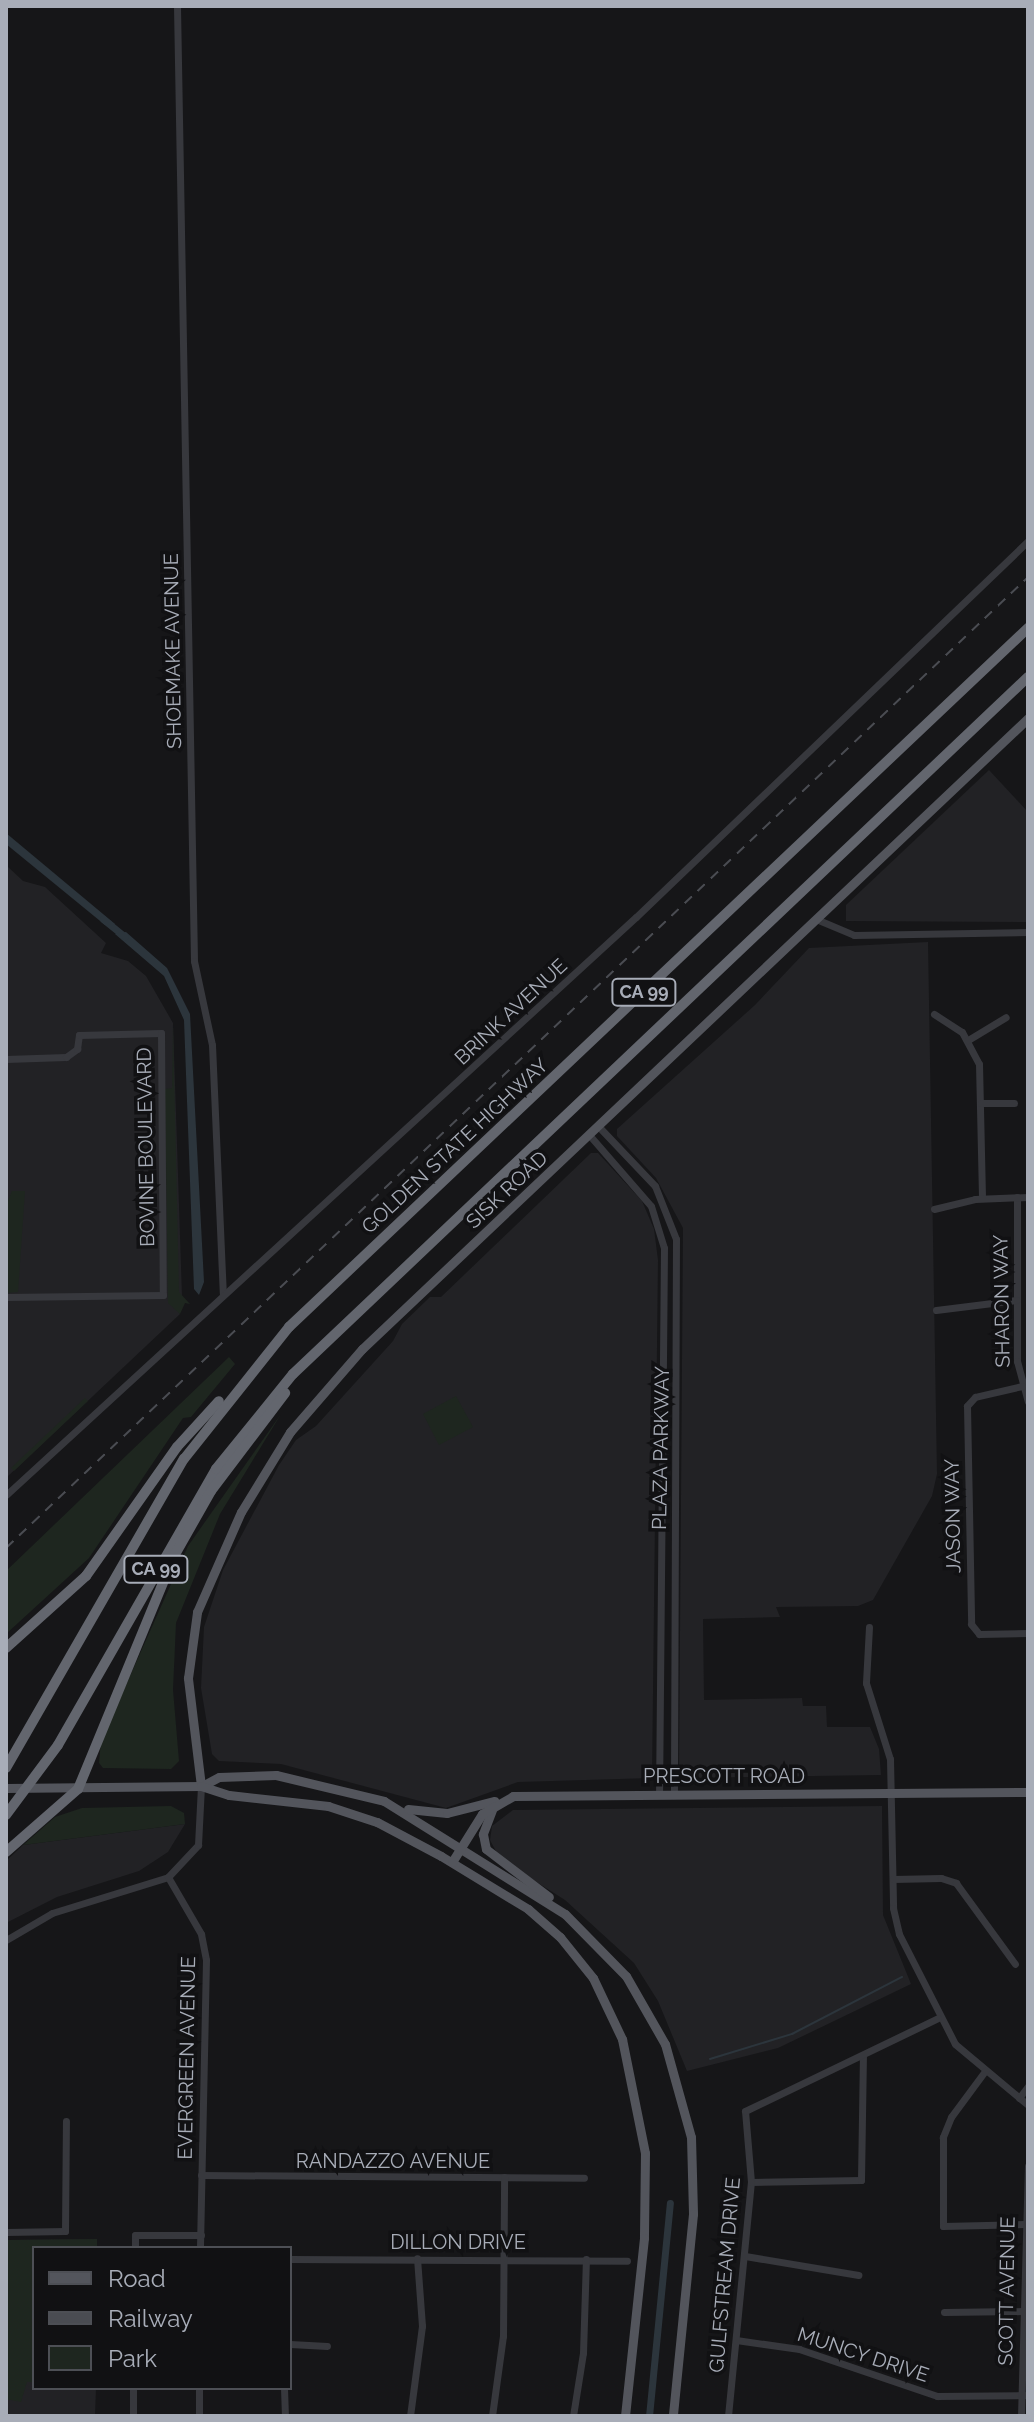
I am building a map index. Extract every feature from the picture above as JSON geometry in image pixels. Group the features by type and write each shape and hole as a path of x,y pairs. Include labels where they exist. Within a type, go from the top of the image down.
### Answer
{"highway":[{"name":"GOLDEN STATE HIGHWAY","path":"6,1768 152,1509 241,1381 289,1327 1028,628"},
{"name":"CA 99","path":"6,1815 58,1745 216,1469 328,1338 1028,677"},
{"path":"6,1852 78,1789 139,1631 180,1545 211,1491 328,1338"},
{"path":"6,1648 86,1576 177,1447 241,1381"}],"main road":[{"name":"SISK ROAD","path":"201,1786 189,1696 192,1633 204,1589 255,1486 290,1432 353,1358 591,1137 816,919 1026,723"},
{"path":"201,1786 219,1777 276,1775 348,1789 393,1805 462,1845 565,1914"},
{"path":"6,1788 201,1786 229,1795 305,1800 354,1813 452,1862 528,1909 573,1950 604,1996 622,2039 640,2121 647,2190 625,2416"},
{"name":"PRESCOTT ROAD","path":"393,1805 447,1813 498,1800 659,1794 1028,1792"},
{"path":"452,1862 498,1800"},
{"path":"498,1800 484,1828 486,1849 538,1885 613,1961 650,2014 688,2116 693,2214 673,2416"}],"street":[{"name":"SHOEMAKE AVENUE","path":"177,6 194,961 212,1045 223,1294"},
{"name":"BRINK AVENUE","path":"6,1495 636,917 1028,541"},
{"path":"816,919 845,934 1028,932"},
{"path":"934,1014 968,1040 979,1064 982,1198"},
{"path":"968,1040 1006,1017"},
{"name":"BOVINE BOULEVARD","path":"6,1059 66,1057 77,1049 79,1035 161,1033 163,1295 6,1297"},
{"path":"981,1103 1014,1103"},
{"name":"PLAZA PARKWAY","path":"600,1128 655,1186 676,1239 674,1794"},
{"name":"PLAZA PARKWAY","path":"591,1137 651,1206 664,1248 659,1794"},
{"name":"SHARON WAY","path":"1017,1197 1016,1300 1022,1386 1028,1402"},
{"path":"934,1209 982,1198 1028,1197"},
{"path":"936,1310 1016,1300"},
{"name":"JASON WAY","path":"1022,1386 971,1400 967,1425 975,1631 1028,1633"},
{"path":"869,1627 864,1649 867,1696 888,1746 893,1879 899,1934 938,2018 955,2044 1028,2105"},
{"path":"6,1940 52,1913 168,1877 198,1845 201,1786"},
{"name":"EVERGREEN AVENUE","path":"168,1877 201,1934 206,1960 200,2246"},
{"path":"893,1879 941,1878 956,1883 1015,1964"},
{"name":"GULFSTREAM DRIVE","path":"728,2416 751,2182 745,2111 938,2018"},
{"path":"751,2182 861,2180 863,2055"},
{"path":"985,2071 951,2117 943,2137 943,2226 1024,2224"},
{"path":"1019,2098 1028,2086"},
{"path":"6,2232 65,2231 66,2121"},
{"name":"SCOTT AVENUE","path":"1021,2416 1025,2395 1024,2224 1028,2166"},
{"name":"RANDAZZO AVENUE","path":"201,2175 584,2178"},
{"path":"492,2416 501,2357 504,2177"},
{"path":"135,2246 135,2235 201,2235"},
{"path":"745,2256 858,2275"},
{"path":"410,2416 422,2326 417,2258"},
{"name":"DILLON DRIVE","path":"292,2259 627,2261"},
{"path":"573,2416 583,2353 586,2259"},
{"path":"944,2312 1023,2311"},
{"name":"MUNCY DRIVE","path":"736,2340 799,2349 937,2396 1025,2395"},
{"path":"292,2344 327,2346"},
{"path":"133,2390 133,2416"},
{"path":"199,2390 199,2416"},
{"path":"284,2390 285,2416"}],"shaded area":[{"path":"989,770 1028,812 1028,922 846,921 846,905"},
{"path":"6,833 115,924 105,925 6,844"},
{"path":"6,865 23,881 45,887 106,943 101,953 128,961 146,976 173,1023 182,1296 173,1304 180,1314 6,1478"},
{"path":"126,932 167,968 190,1014 204,1282 199,1295 194,1289 184,1020 164,976 115,934"},
{"path":"928,942 937,1474 932,1496 873,1600 858,1606 776,1607 780,1617 703,1619 704,1700 802,1698 803,1706 826,1706 827,1727 870,1727 879,1749 881,1775 685,1778 679,1770 683,1228 656,1178 617,1136 617,1129 755,1005 809,948"},
{"path":"591,1153 598,1153 642,1201 654,1229 658,1260 652,1778 518,1782 446,1808 281,1764 219,1761 212,1754 201,1688 204,1627 223,1570 279,1465 296,1440 316,1426 393,1341 402,1324 430,1297 441,1297"},
{"path":"882,1806 883,1915 911,1984 778,2048 687,2071 658,2001 634,1963 565,1900 500,1859 490,1840 492,1826 513,1810"},
{"path":"185,1824 168,1852 139,1871 57,1897 6,1923 6,1861 23,1845"},
{"path":"97,2239 97,2246 32,2246 32,2390 96,2390 95,2416 6,2416 6,2240"}],"green space":[{"path":"173,1023 179,1292 190,1304 185,1303 180,1314 168,1303 165,1089 172,1088"},
{"path":"12,1191 25,1191 18,1292 6,1293 6,1205"},
{"path":"229,1357 235,1364 191,1417 183,1418 89,1558 6,1634 6,1571"},
{"path":"456,1396 473,1427 439,1445 423,1414"},
{"path":"85,1398 88,1401 14,1471 11,1468"},
{"path":"281,1414 220,1514 176,1623 173,1690 179,1761 171,1769 103,1768 99,1763 101,1741 188,1546"},
{"path":"171,1806 184,1813 185,1824 23,1845 55,1817 82,1808"},
{"path":"97,2239 97,2246 32,2246 32,2382 27,2382 21,2402 6,2399 6,2240"}],"waterway":[{"path":"103,919 125,937"},
{"path":"710,2059 792,2034 902,1977"},
{"path":"649,2416 670,2203"}],"railway":[{"path":"6,1548 1028,577"}]}
